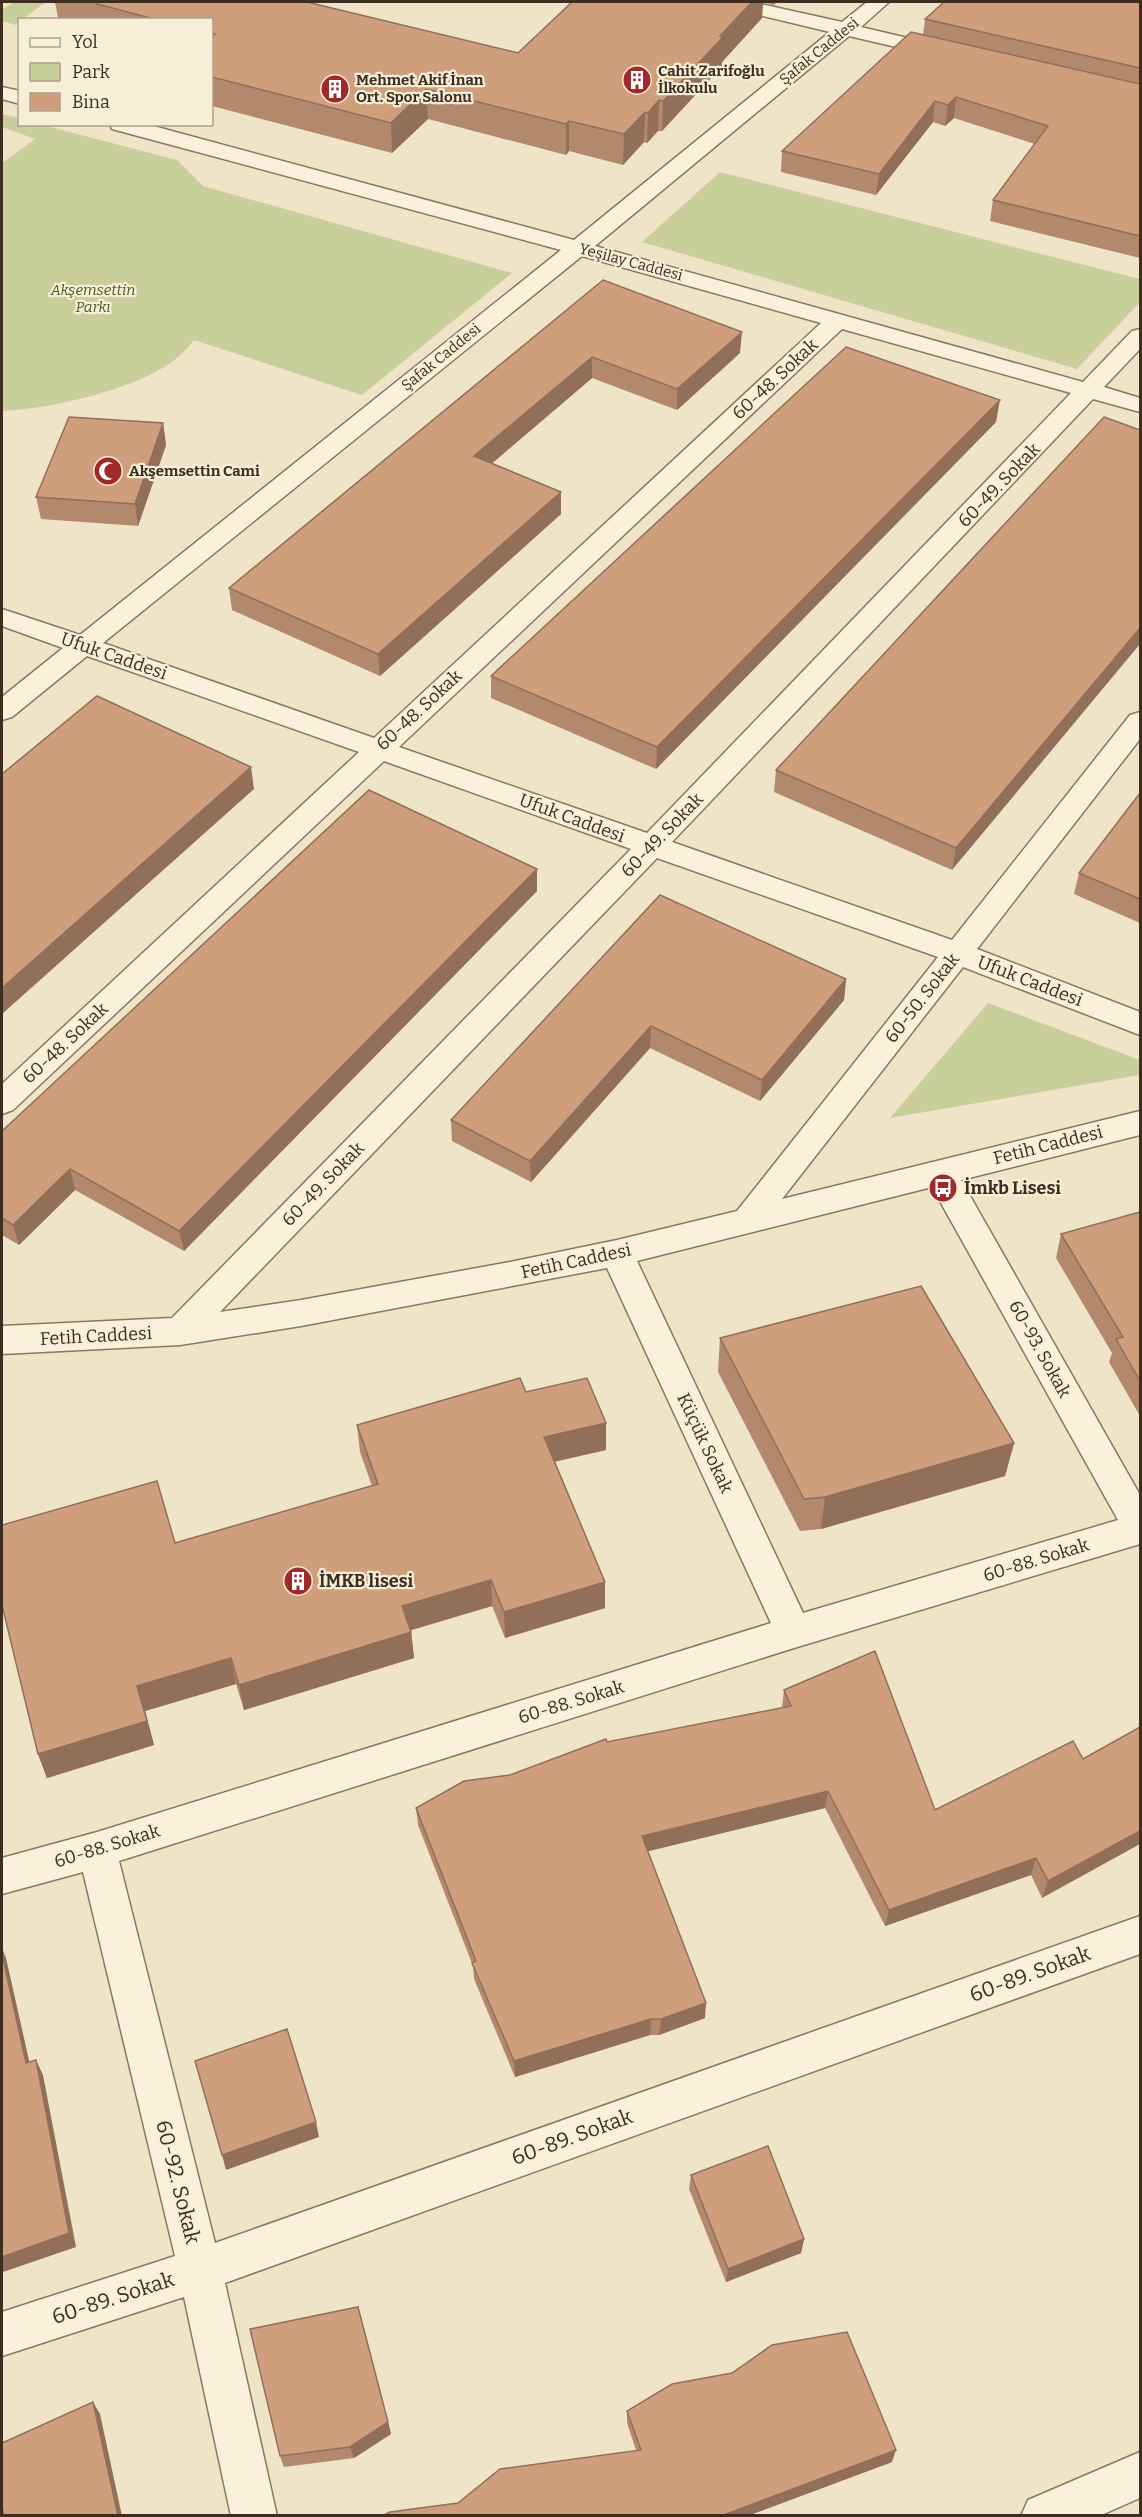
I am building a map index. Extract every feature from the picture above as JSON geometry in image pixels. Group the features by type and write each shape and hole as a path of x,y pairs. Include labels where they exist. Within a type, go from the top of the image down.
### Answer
{"street":[{"path":"728,2 960,56"},
{"name":"Şafak Caddesi","path":"2,711 578,248 879,2"},
{"path":"2,93 18,97"},
{"name":"Yeşilay Caddesi","path":"127,126 578,248 1140,405"},
{"name":"60-48. Sokak","path":"2,1102 377,748 838,320"},
{"name":"60-49. Sokak","path":"180,1331 651,846 1140,336"},
{"name":"Ufuk Caddesi","path":"2,617 958,952 1140,1024"},
{"name":"60-50. Sokak","path":"749,1218 1140,721"},
{"name":"Fetih Caddesi","path":"2,1340 180,1331 301,1313 617,1253 749,1218 1140,1123"},
{"name":"60-93. Sokak","path":"940,1172 1140,1528"},
{"name":"Küçük Sokak","path":"617,1253 794,1632"},
{"name":"60-88. Sokak","path":"2,1876 97,1850 794,1632 1140,1528"},
{"name":"60-92. Sokak","path":"97,1850 200,2270 254,2516"},
{"name":"60-89. Sokak","path":"2,2334 200,2270 1140,1935"},
{"path":"1044,2516 1140,2475"}],"green space":[{"path":"15,2 46,2 24,18 18,18 16,25 2,21 2,9"},
{"name":"Akşemsettin Parkı","path":"2,114 18,118 18,126 47,126 177,160 203,186 512,273 362,395 194,340 180,355 162,368 119,388 45,406 2,411 2,163 35,139 2,127"},
{"path":"720,172 1140,279 1140,302 1077,369 642,242"},
{"path":"988,1003 1140,1060 1140,1075 890,1118"}],"building":[{"path":"100,2 307,2 518,53 572,2 752,2 720,36 723,37 663,101 659,100 624,134 569,121 566,124 426,89 391,123 213,77 213,37 215,34 213,33 213,18 150,18 97,4"},
{"path":"944,2 1140,3 1140,68 925,19"},
{"path":"911,32 1140,84 1140,236 993,200 1048,126 956,97 948,105 935,101 879,174 782,151"},
{"path":"603,280 742,332 677,389 592,357 474,456 561,492 378,654 229,588"},
{"path":"846,347 1000,400 657,747 491,676"},
{"name":"Akşemsettin Cami","path":"69,417 163,423 135,504 36,497"},
{"path":"1104,417 1140,430 1140,628 956,848 776,770"},
{"path":"97,696 251,767 2,988 2,774"},
{"path":"369,790 537,869 179,1231 70,1169 13,1225 2,1218 2,1131"},
{"path":"1140,793 1140,899 1079,873"},
{"path":"660,895 846,979 762,1080 651,1026 530,1161 451,1120"},
{"path":"1140,1212 1140,1381 1116,1339 1123,1337 1061,1234"},
{"path":"921,1286 1014,1443 825,1497 804,1499 720,1338"},
{"name":"İMKB lisesi","path":"520,1378 526,1392 587,1378 606,1423 544,1437 605,1582 504,1612 491,1580 402,1606 411,1632 239,1685 231,1658 137,1686 147,1721 38,1754 2,1605 2,1525 157,1481 175,1543 378,1484 357,1425"},
{"path":"875,1651 935,1810 1073,1741 1083,1759 1140,1727 1140,1831 1048,1881 1036,1858 889,1910 828,1791 642,1836 706,2003 661,2019 651,2019 514,2061 472,1963 476,1961 416,1808 464,1781 510,1775 606,1739 607,1742 791,1706 784,1690"},
{"path":"2,1954 26,2063 36,2060 69,2233 2,2257"},
{"path":"287,2029 316,2122 222,2155 195,2061"},
{"path":"768,2146 804,2239 728,2269 691,2175"},
{"path":"358,2307 388,2422 350,2447 280,2456 250,2329"},
{"path":"847,2332 896,2450 721,2516 382,2516 390,2512 458,2503 500,2469 641,2450 627,2411 672,2384 732,2373 772,2345"},
{"path":"93,2402 118,2516 4,2516 2,2443"}],"place":[{"name":"Cahit Zarifoğlu İlkokulu","path":"637,80"},
{"name":"Mehmet Akif İnan Ort. Spor Salonu","path":"335,89"},
{"name":"Akşemsettin Cami","path":"108,471"},
{"name":"İmkb Lisesi","path":"943,1188"},
{"name":"İMKB lisesi","path":"298,1581"}]}
